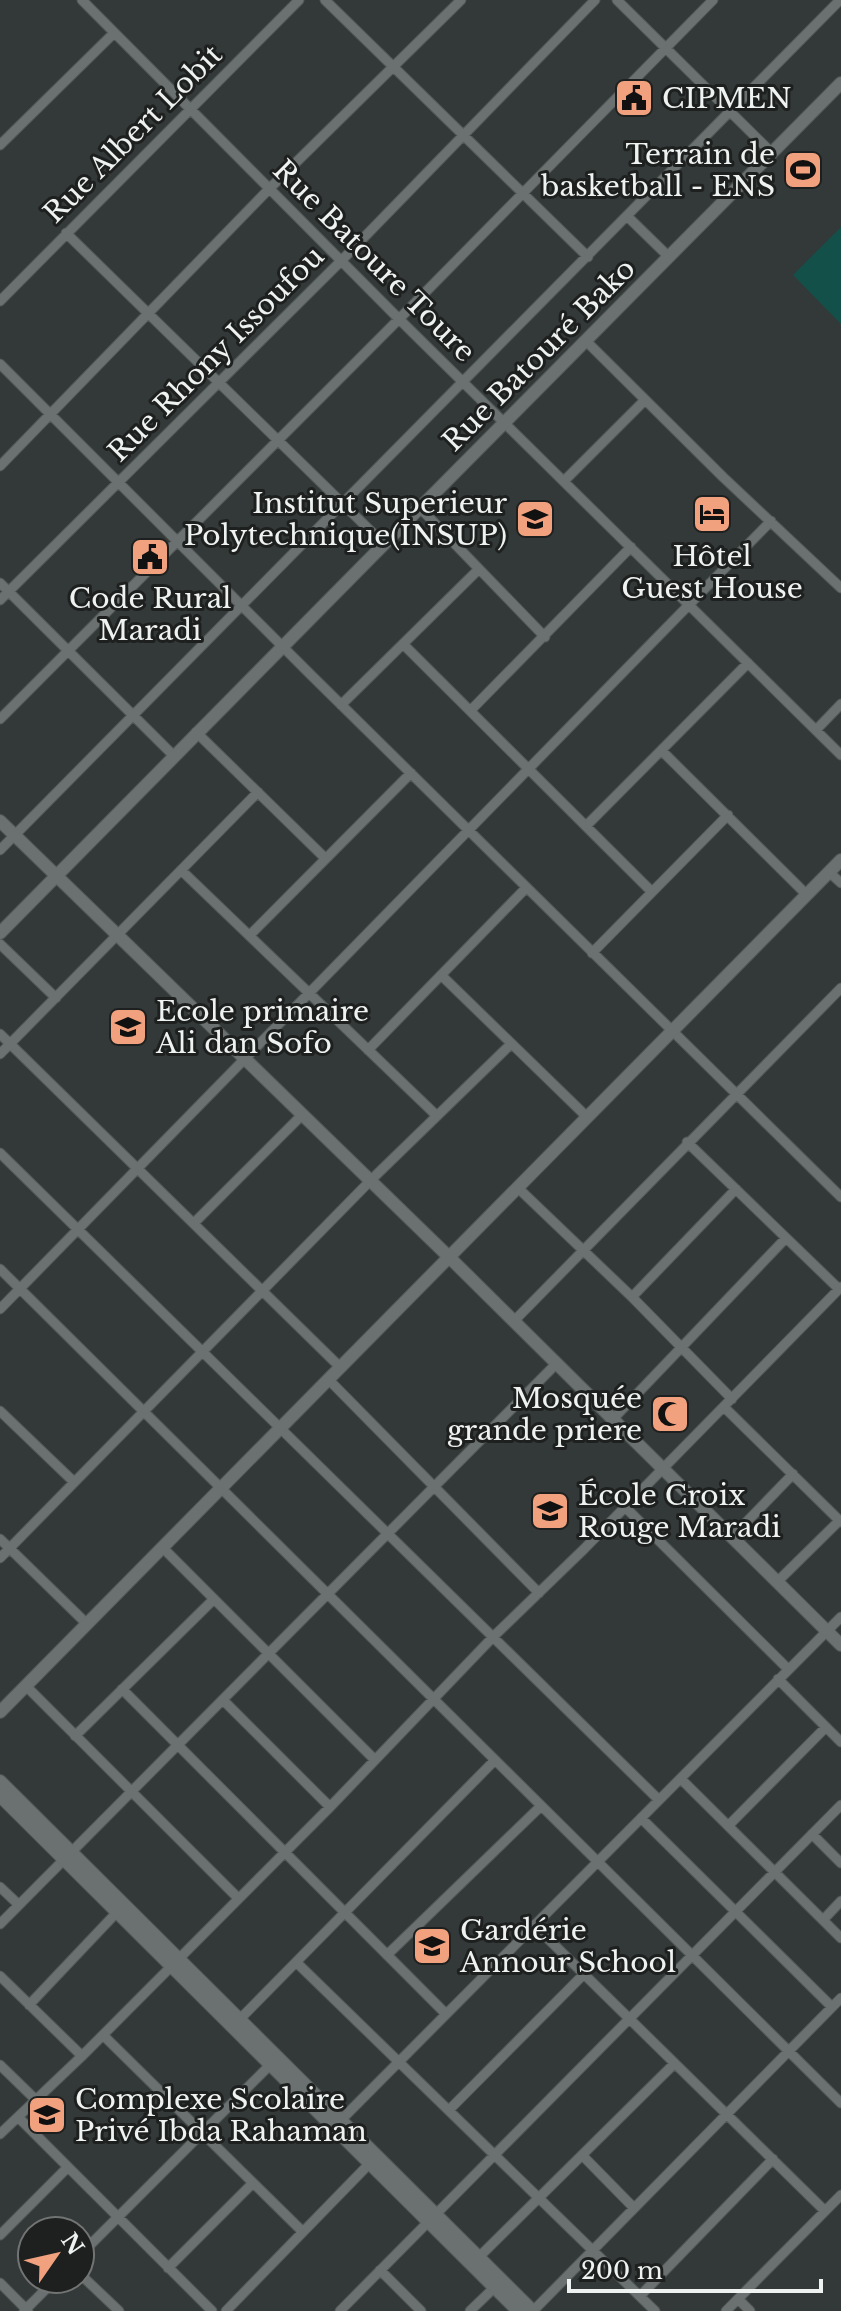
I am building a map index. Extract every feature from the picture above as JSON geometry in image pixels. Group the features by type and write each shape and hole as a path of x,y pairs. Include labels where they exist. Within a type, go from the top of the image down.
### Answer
{"street":[{"name":"Rue Batoure Toure","path":"82,0 399,319 841,755"},
{"name":"Rue Albert Lobit","path":"0,301 299,0"},
{"path":"325,0 588,257"},
{"path":"0,466 270,188 461,0"},
{"name":"Rue Rhony Issoufou","path":"0,600 342,260 595,0"},
{"path":"617,0 772,153"},
{"path":"0,719 713,0"},
{"path":"0,850 840,0"},
{"path":"2,140 114,33"},
{"name":"Rue Batouré Bako","path":"0,933 841,83"},
{"path":"628,217 669,257"},
{"path":"66,233 385,545"},
{"path":"586,341 841,588"},
{"path":"0,364 281,646 841,1197"},
{"path":"564,481 645,400"},
{"path":"421,509 545,637"},
{"path":"0,1309 771,521"},
{"path":"471,710 631,547"},
{"path":"341,705 479,569"},
{"path":"0,583 173,755"},
{"path":"403,644 651,891"},
{"path":"586,826 748,663"},
{"path":"816,730 841,704"},
{"path":"196,732 325,858"},
{"path":"662,751 806,894"},
{"path":"250,935 411,773"},
{"path":"0,1054 258,792"},
{"path":"592,953 728,815"},
{"path":"0,821 371,1180 841,1645"},
{"path":"0,1712 841,860"},
{"path":"181,870 437,1116"},
{"path":"829,872 841,883"},
{"path":"368,1050 526,888"},
{"path":"0,944 56,998"},
{"path":"441,975 586,1116"},
{"path":"514,1321 841,988"},
{"path":"0,1034 341,1368"},
{"path":"0,1558 371,1180 511,1044"},
{"path":"194,1223 303,1114"},
{"path":"0,2134 330,1807 493,1637 840,1288 687,1142"},
{"path":"0,1153 659,1800"},
{"path":"517,1187 632,1297 732,1399"},
{"path":"632,1297 736,1189"},
{"path":"613,1419 786,1238"},
{"path":"0,1269 789,2051 839,2096"},
{"path":"0,1924 557,1363"},
{"path":"329,1380 539,1593"},
{"path":"724,1407 840,1521 777,1582"},
{"path":"0,1411 74,1482"},
{"path":"732,1537 793,1474"},
{"path":"625,1507 788,1669"},
{"path":"0,1539 86,1623"},
{"path":"162,1547 375,1760"},
{"path":"75,1736 214,1599"},
{"path":"341,2120 841,1617"},
{"path":"778,1679 841,1742"},
{"path":"26,1686 238,1898"},
{"path":"122,1689 445,2013"},
{"path":"223,1700 330,1807"},
{"path":"729,1825 829,1730 841,1724"},
{"path":"240,2019 495,1760"},
{"path":"681,1779 841,1938"},
{"path":"0,1781 67,1856"},
{"path":"0,1796 67,1856 498,2284 533,2311 841,1998"},
{"path":"340,2311 841,1805"},
{"path":"387,1955 541,1806"},
{"path":"641,1818 832,2007"},
{"path":"812,1834 841,1863"},
{"path":"0,1887 19,1905"},
{"path":"823,1920 841,1901"},
{"path":"29,2005 120,1909"},
{"path":"534,1925 825,2211"},
{"path":"296,1962 655,2311"},
{"path":"174,1963 240,2019 274,2061 341,2120 373,2160"},
{"path":"449,2110 584,1974"},
{"path":"0,1976 82,2056"},
{"path":"103,2035 303,2232"},
{"path":"96,2239 274,2061"},
{"path":"479,2257 674,2064"},
{"path":"0,2065 36,2100"},
{"path":"18,2117 212,2311"},
{"path":"582,2155 634,2208"},
{"path":"640,2296 773,2159"},
{"path":"226,2311 373,2160"},
{"path":"0,2235 68,2167"},
{"path":"168,2268 253,2183"},
{"path":"726,2311 841,2195"},
{"path":"431,2218 479,2257 518,2311"},
{"path":"380,2270 421,2311"},
{"path":"0,2283 26,2310 41,2295"},
{"path":"470,2311 498,2284"},
{"path":"96,2289 119,2311"},
{"path":"738,2299 750,2311"}],"green space":[{"name":"Terrain de basketball - ENS","path":"807,153 819,165 800,187 787,176"},
{"path":"841,227 841,324 793,275"}],"place":[{"name":"CIPMEN","path":"634,98"},
{"name":"Terrain de basketball - ENS","path":"803,170"},
{"name":"Hôtel Guest House","path":"712,514"},
{"name":"Institut Superieur Polytechnique(INSUP)","path":"535,519"},
{"name":"Code Rural Maradi","path":"150,557"},
{"name":"Ecole primaire Ali dan Sofo","path":"128,1027"},
{"name":"Mosquée grande priere","path":"670,1414"},
{"name":"École Croix Rouge Maradi","path":"550,1511"},
{"name":"Gardérie Annour School","path":"432,1946"},
{"name":"Complexe Scolaire Privé Ibda Rahaman","path":"47,2115"}]}
